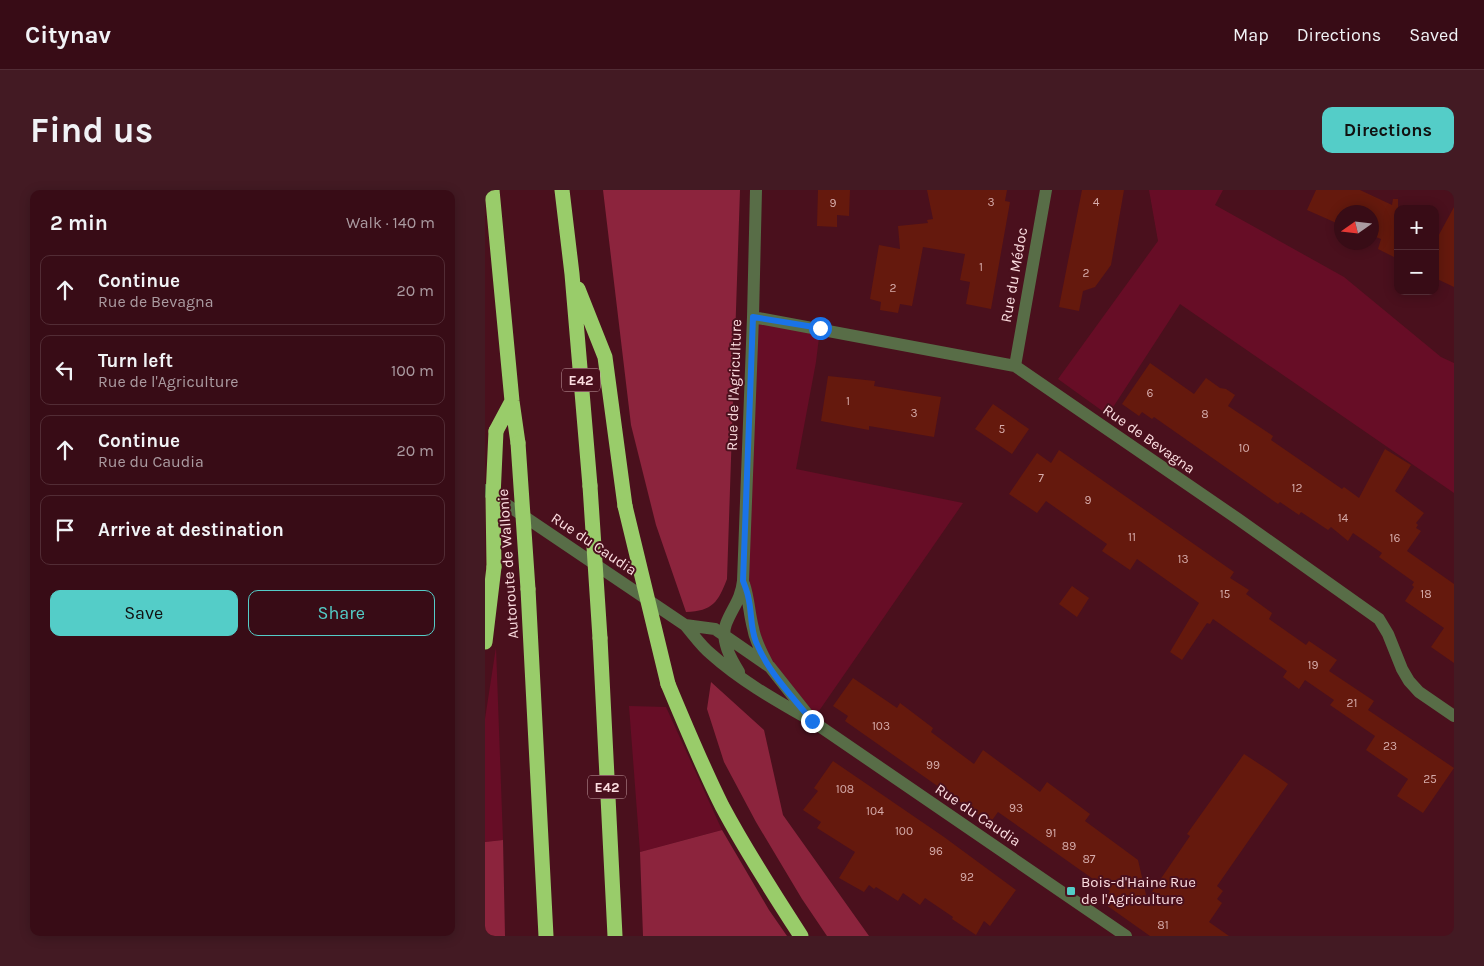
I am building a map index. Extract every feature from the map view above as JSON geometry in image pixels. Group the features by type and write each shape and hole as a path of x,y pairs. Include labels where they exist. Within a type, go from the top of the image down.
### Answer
{"highway":[{"name":"Autoroute de Wallonie","path":"492,190 512,401 518,443 528,590 546,936"},
{"name":"E42","path":"562,190 572,274 590,486 600,638 615,936"},
{"path":"572,274 605,357 625,506 669,684 687,731 722,805 766,882 801,936"},
{"path":"485,642 494,567 493,497 496,430 512,401"}],"street":[{"name":"Rue de l'Agriculture","path":"743,678 729,655 725,637 726,625 742,593 743,581 756,190"},
{"name":"Rue du Médoc","path":"1015,366 1046,190"},
{"name":"Rue de Bevagna","path":"753,317 1015,366 1238,519 1379,619 1388,634 1409,681 1419,692 1454,716"},
{"name":"Rue du Caudia","path":"485,490 685,625 709,654 743,678 812,721 1125,936"},
{"name":"Rue de l'Agriculture","path":"743,581 748,596 756,641 770,667"},
{"path":"703,626 716,620 736,604"},
{"name":"Rue du Caudia","path":"685,625 703,626 715,630 770,667 812,721"},
{"path":"709,654 729,655 742,649 747,646 753,628"}],"shaded area":[{"path":"603,190 740,190 727,579 721,594 713,604 703,610 686,612 656,525 631,425"},
{"path":"1149,190 1223,190 1215,205 1344,277 1441,357 1454,363 1454,493 1180,304 1108,415 1058,379 1158,241"},
{"path":"753,317 820,329 816,362 796,469 963,503 812,721 770,667 748,596"},
{"path":"496,647 503,840 485,842 485,719"},
{"path":"711,682 764,730 783,815 869,936 827,936 802,899 756,822 724,762 707,709"},
{"path":"629,706 666,707 722,830 640,852"},
{"path":"722,830 769,910 787,936 643,936 640,852"},
{"path":"503,840 505,936 485,936 485,842"}],"building":[{"path":"818,190 850,190 849,216 837,215 837,227 817,226"},
{"path":"927,190 1007,190 1005,201 1010,202 991,309 966,304 970,282 960,280 965,254 923,247 912,306 900,304 898,313 880,310 881,302 870,299 879,245 900,249 898,226 928,223 927,220 933,219"},
{"path":"1082,190 1124,190 1111,265 1095,287 1083,291 1079,311 1059,307"},
{"path":"1316,190 1360,190 1392,205 1393,199 1398,199 1398,205 1394,205 1394,257 1379,250 1381,239 1379,238 1379,205 1334,205 1334,222 1307,210"},
{"path":"1454,207 1454,287 1439,280 1439,235"},
{"path":"1150,363 1194,394 1206,378 1220,388 1226,389 1235,395 1228,406 1273,436 1271,440 1342,489 1344,487 1359,498 1385,449 1411,465 1395,491 1424,513 1416,523 1418,525 1416,528 1421,531 1407,551 1454,584 1454,663 1431,647 1444,628 1405,601 1414,587 1412,585 1414,582 1379,557 1382,553 1353,533 1348,541 1331,527 1328,530 1301,512 1299,515 1280,502 1278,504 1154,417 1152,419 1142,412 1139,416 1122,404"},
{"path":"828,376 875,381 874,386 941,397 934,437 869,426 869,430 821,421"},
{"path":"993,404 1029,429 1012,454 975,429"},
{"path":"1059,450 1234,572 1230,578 1249,590 1246,594 1272,613 1269,619 1306,645 1309,641 1337,660 1329,671 1374,701 1368,710 1454,768 1423,813 1397,796 1408,779 1366,750 1375,736 1330,705 1334,700 1305,680 1299,689 1283,677 1287,671 1213,619 1210,624 1207,623 1182,660 1170,652 1199,603 1137,559 1130,570 1102,551 1107,544 1046,501 1037,513 1009,494 1037,453 1051,463"},
{"path":"1072,586 1089,598 1077,617 1059,604"},
{"path":"853,678 897,708 900,703 933,728 931,732 974,764 983,750 1040,792 1047,782 1090,814 1085,821 1138,860 1147,899 1190,836 1187,834 1244,754 1270,771 1288,784 1217,886 1223,891 1217,899 1222,903 1209,922 1229,936 1150,936 1102,902 1110,891 1035,838 998,812 990,823 845,721 848,716 833,706"},
{"path":"833,761 944,837 1016,890 990,926 984,921 976,935 925,898 920,905 903,893 898,901 876,887 874,889 869,885 864,892 839,878 855,852 817,828 821,822 803,810 818,791 814,788"}],"place":[{"name":"Bois-d'Haine Rue de l'Agriculture","path":"1071,891"}],"route":[{"path":"812,721 770,667 756,641 748,596 743,581 753,317 820,328"}]}
